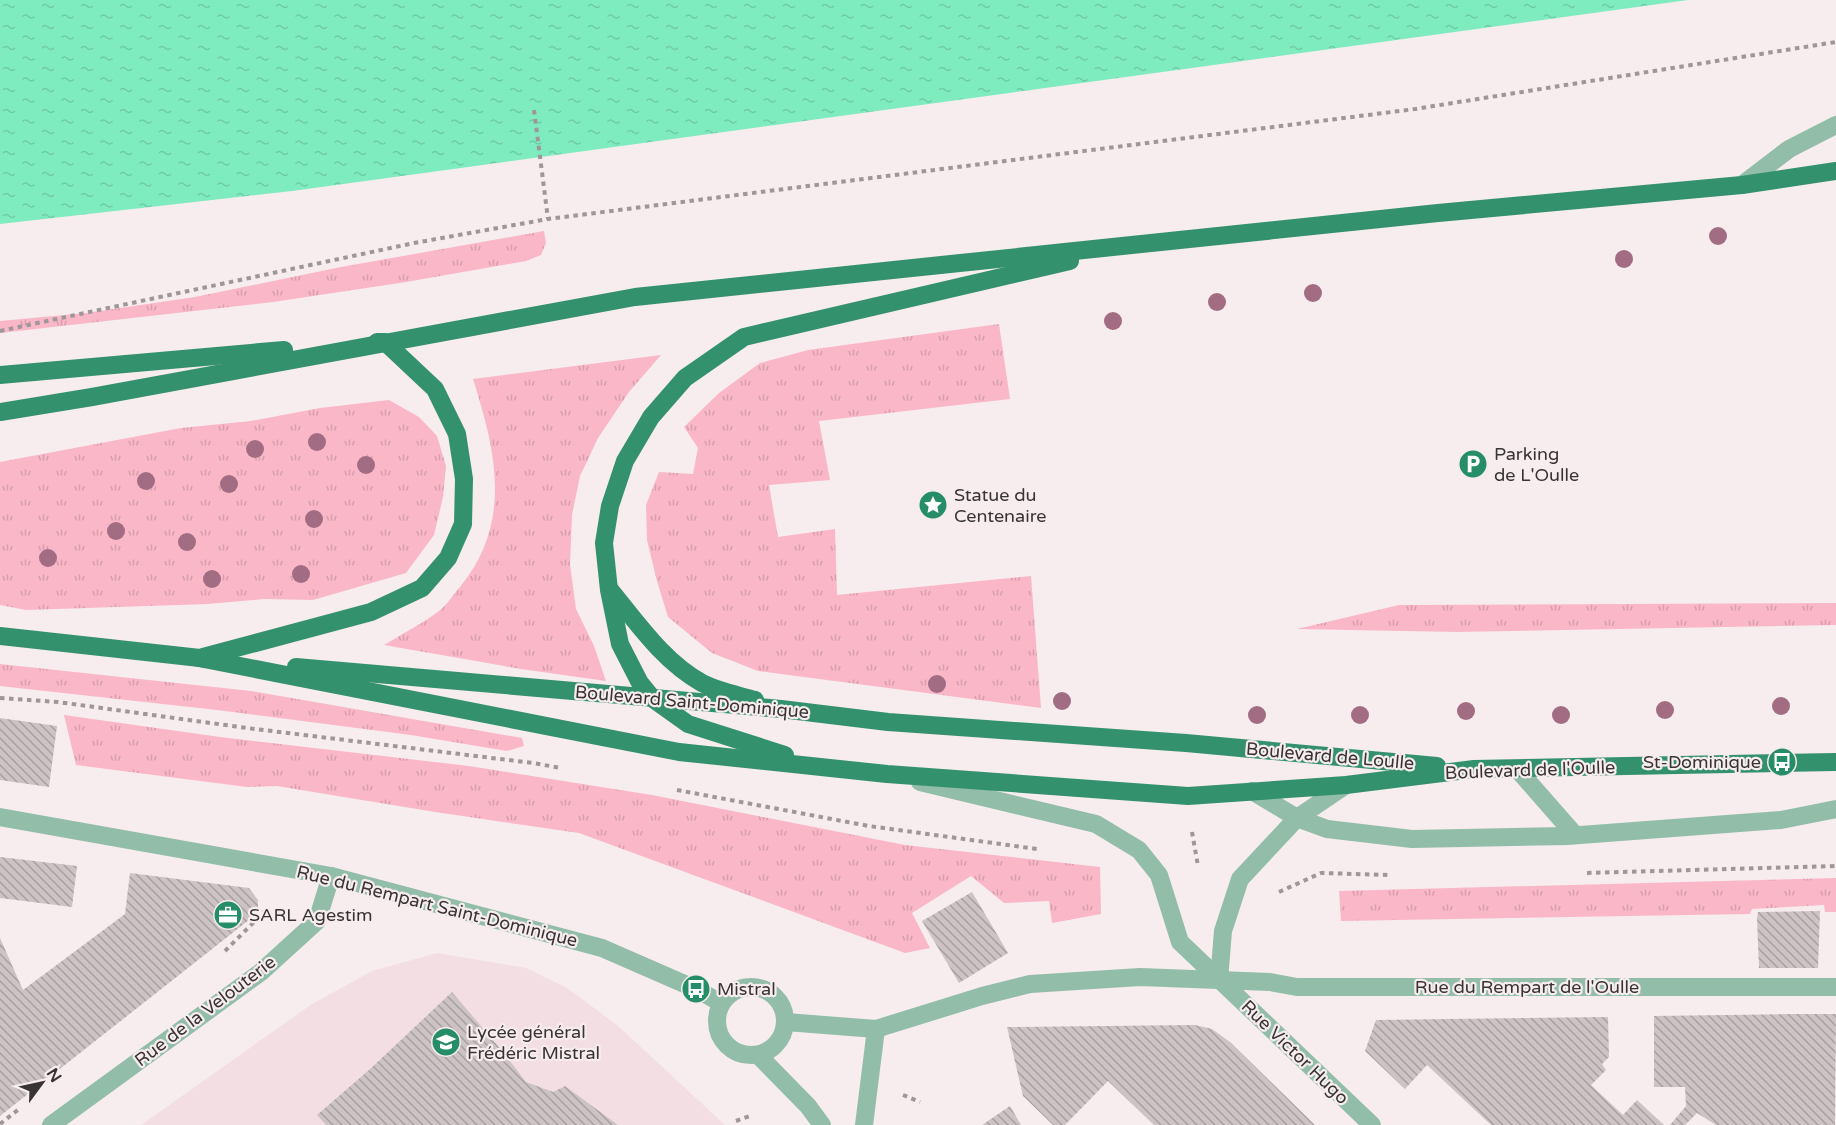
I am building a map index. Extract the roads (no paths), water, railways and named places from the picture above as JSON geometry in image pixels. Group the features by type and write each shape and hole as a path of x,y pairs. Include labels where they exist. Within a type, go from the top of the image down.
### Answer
{"main road":[{"path":"0,411 92,397 635,297 1438,213 1742,185 1836,171"},
{"path":"818,765 688,724 653,699 640,683 620,644 609,590 604,543 610,506 625,461 651,417 685,378 744,338 1144,243"},
{"path":"0,375 385,342 435,389 458,434 464,479 463,524 448,558 422,588 371,612 199,658"},
{"path":"609,590 656,645 682,669 703,683 781,709"},
{"name":"Boulevard Saint-Dominique","path":"0,636 199,658 781,709 888,722 1186,743"},
{"name":"Boulevard Saint-Dominique","path":"199,658 679,752 887,774 1188,796"},
{"name":"Boulevard de Loulle","path":"1186,743 1474,769"},
{"name":"Boulevard de l'Oulle","path":"1188,796 1346,784 1474,769 1518,770 1836,762"}],"street":[{"path":"1742,185 1789,149 1836,125"},
{"path":"1518,770 1575,835"},
{"name":"Boulevard Saint-Dominique","path":"887,774 1096,824 1140,850 1159,875"},
{"path":"786,1022 876,1029 982,996 1030,984 1140,977 1219,980 1223,931 1240,879 1297,818 1346,784"},
{"path":"1252,791 1297,818 1327,829 1412,839 1575,835 1781,820 1836,809"},
{"name":"Rue du Rempart Saint-Dominique","path":"0,817 331,876 602,948 696,989 721,1004"},
{"name":"Rue Victor Hugo","path":"1159,875 1180,942 1372,1125"},
{"name":"Rue de la Velouterie","path":"51,1125 261,972 317,921 331,876"},
{"name":"Rue du Rempart de l'Oulle","path":"1219,980 1270,982 1297,987 1836,987"},
{"path":"760,988 770,993 778,1001 784,1010 786,1022 778,1043 758,1055 747,1055 736,1052 726,1045 717,1025 717,1014 721,1004 738,989 760,988"},
{"path":"864,1125 876,1029"},
{"path":"758,1055 808,1106 822,1125"}],"water":[{"path":"0,0 1688,0 292,191 0,224"}],"place":[{"name":"Parking de L'Oulle","path":"1473,464"},
{"name":"Statue du Centenaire","path":"933,505"},
{"name":"St-Dominique","path":"1782,762"},
{"name":"SARL Agestim","path":"228,915"},
{"name":"Mistral","path":"696,989"},
{"name":"Lycée général Frédéric Mistral","path":"446,1042"}]}
